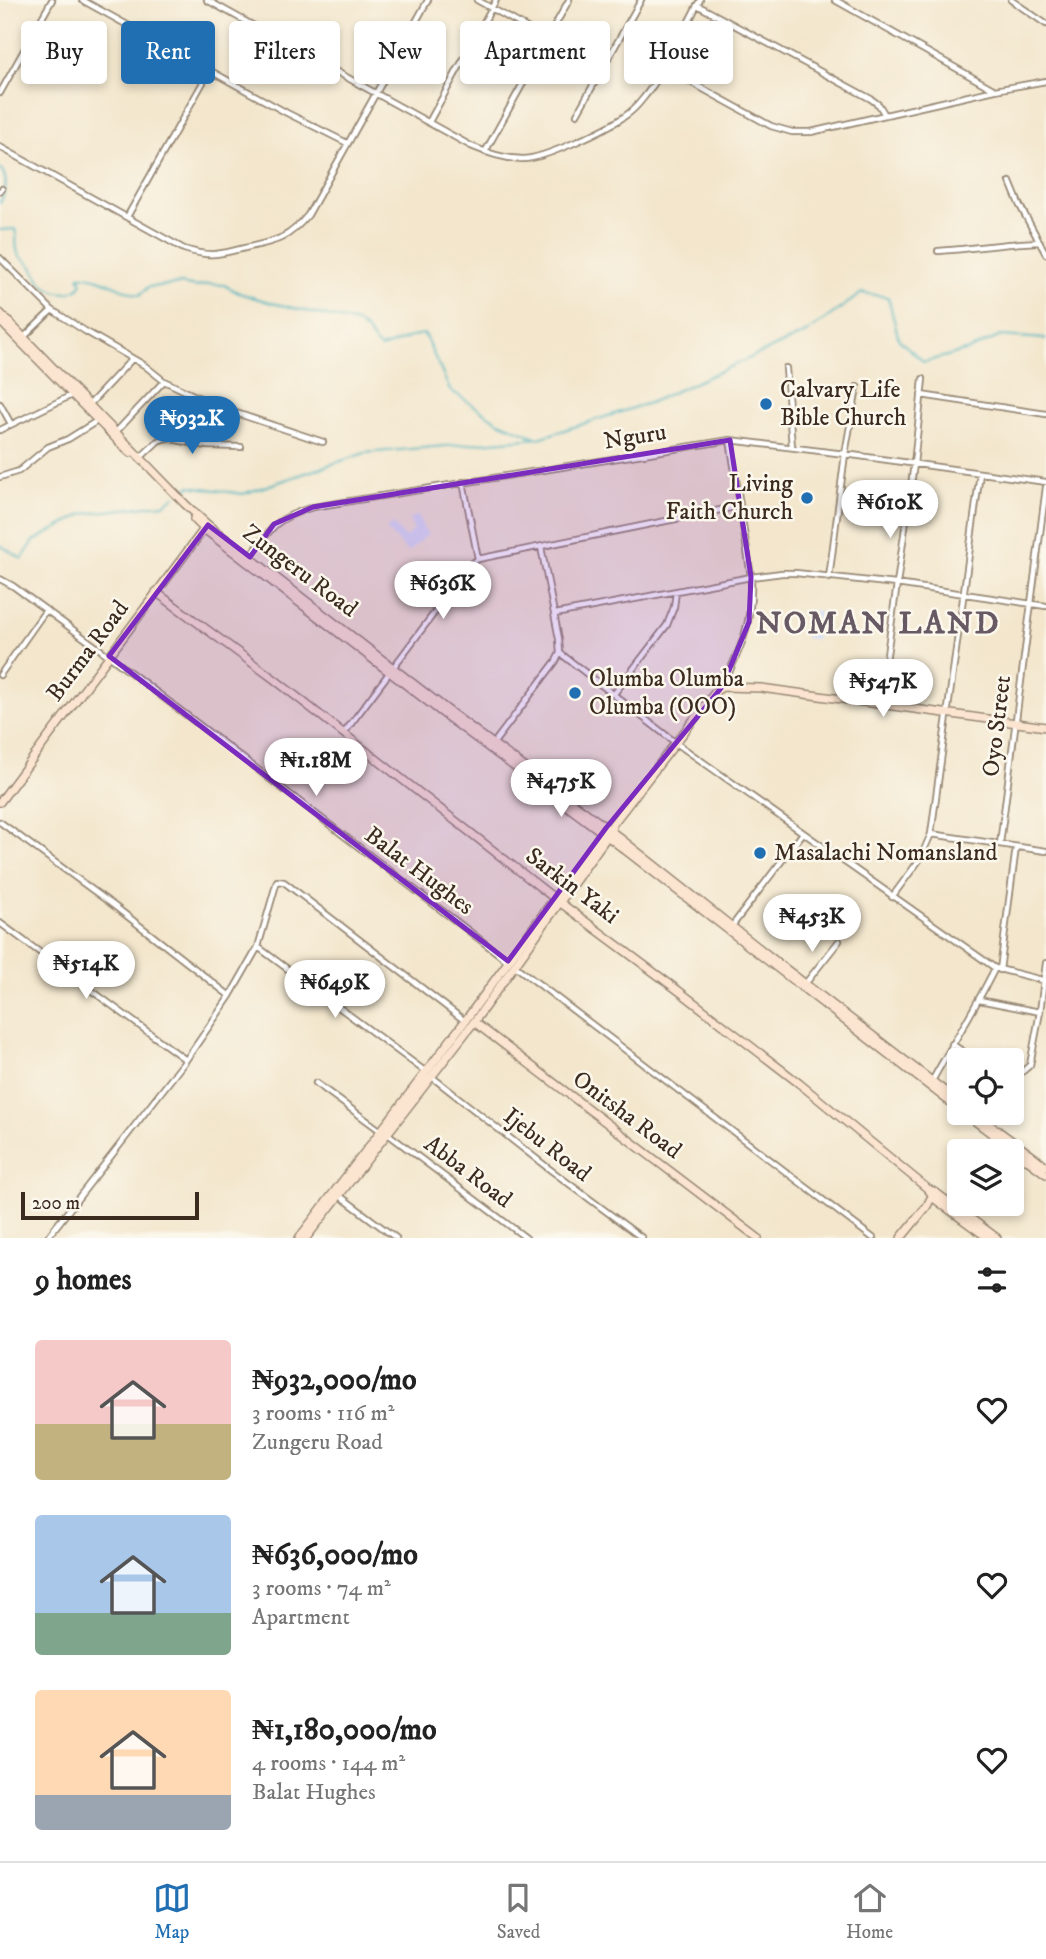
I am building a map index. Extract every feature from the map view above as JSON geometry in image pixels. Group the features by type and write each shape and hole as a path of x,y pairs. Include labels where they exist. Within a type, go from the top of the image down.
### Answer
{"street":[{"path":"0,93 52,0"},
{"path":"82,0 121,21"},
{"path":"207,0 471,146 505,158 526,160 601,130 626,116 641,101 652,84"},
{"path":"0,147 184,249 208,256 279,240 291,233 308,215 428,0"},
{"path":"477,0 515,21"},
{"path":"429,122 496,0"},
{"path":"558,21 569,0"},
{"path":"610,55 641,0"},
{"path":"835,0 995,90"},
{"path":"1011,0 1046,24"},
{"path":"689,21 699,3 875,102 886,115"},
{"path":"215,73 316,129 347,143"},
{"path":"694,84 771,126 792,132 811,132 1046,81"},
{"path":"127,217 202,84"},
{"path":"485,152 523,84"},
{"path":"577,114 594,84"},
{"path":"1010,182 1046,254"},
{"path":"938,251 1040,242"},
{"path":"0,258 52,310 144,365 164,381 221,408 323,442"},
{"path":"24,337 52,310"},
{"path":"0,313 141,457 174,495"},
{"path":"0,321 97,421 174,495"},
{"path":"89,405 132,359"},
{"path":"786,368 792,447"},
{"path":"880,705 914,464 923,379"},
{"path":"116,432 164,381"},
{"path":"830,578 856,387"},
{"path":"0,430 72,395"},
{"path":"921,395 1046,414"},
{"path":"0,404 11,424"},
{"path":"0,477 19,471 48,447 68,439 97,421"},
{"path":"141,457 166,438 206,446 241,447"},
{"path":"299,1238 429,1075 710,696 722,687 741,649 750,622 752,597 730,440"},
{"name":"Nguru","path":"250,557 274,524 292,513 313,507 730,440 1046,484"},
{"path":"892,897 920,859 931,834 980,473"},
{"path":"463,482 478,559"},
{"name":"Oyo Street","path":"1000,844 1046,484"},
{"name":"Zungeru Road","path":"174,495 206,527 250,557 391,669 608,831 947,1093"},
{"path":"344,733 471,564 478,559 740,506"},
{"path":"206,527 391,669 489,749 608,831 947,1100"},
{"name":"Burma Road","path":"0,802 206,527"},
{"path":"493,744 560,653 541,547"},
{"path":"555,614 751,576 782,573 896,584 1046,606"},
{"name":"Balat Hughes","path":"0,579 109,656 873,1238"},
{"name":"Sarkin Yaki","path":"156,592 800,1084 934,1195 947,1200"},
{"path":"614,694 667,625 676,592"},
{"path":"0,675 46,610"},
{"path":"560,653 676,743 997,969 1045,981"},
{"path":"722,687 761,688 1046,727"},
{"path":"0,822 230,996"},
{"path":"732,927 803,833"},
{"path":"931,834 1046,851"},
{"path":"932,1081 997,969 1016,847"},
{"name":"Onitsha Road","path":"258,947 275,884 278,881 284,882 758,1238"},
{"path":"0,923 186,1060"},
{"path":"805,984 839,942"},
{"path":"47,1238 186,1060 230,996 258,947"},
{"name":"Ijebu Road","path":"258,947 642,1238"},
{"path":"1024,1070 1030,1065 1046,963"},
{"path":"979,1000 1040,1012"},
{"path":"952,1044 958,1048"},
{"name":"Abba Road","path":"316,1083 526,1238"},
{"path":"980,1125 999,1139"},
{"path":"990,1125 1046,1166"},
{"path":"306,1238 341,1196 385,1132"},
{"path":"1024,1158 1046,1174"},
{"path":"901,1238 934,1195 988,1238"},
{"path":"341,1196 396,1238"},
{"name":"Sarkin Yaki","path":"972,1216 998,1238"}],"highlighted area":[{"path":"730,440 751,577 749,622 722,687 606,828 508,961 109,656 208,525 250,557 274,524 313,507"}],"shaded area":[{"path":"418,515 428,534 408,552 386,529 392,524 405,538 414,530 409,519"},
{"path":"808,610 819,611 816,639 805,638"}],"waterway":[{"path":"0,168 6,185 0,203"},
{"path":"0,230 15,229 19,255 31,266 44,285 58,292 69,292 78,288 82,284 79,276 102,280 140,295 148,287 181,284 196,287 224,285 239,293 272,303 357,323 365,328 380,348 424,334 450,390 499,422 538,438"},
{"path":"180,493 190,486 243,494 365,453 539,438 649,403 806,333 862,293 888,297 899,340 924,362 969,350 1001,336 1046,339"},
{"path":"0,545 22,559 34,541 83,514 164,504 175,496"}],"place":[{"name":"Calvary Life Bible Church","path":"766,404"},
{"name":"Living Faith Church","path":"807,498"},
{"name":"Olumba Olumba Olumba (OOO)","path":"575,693"},
{"name":"Masalachi Nomansland","path":"760,853"}],"district":[{"name":"NOMAN LAND","path":"878,624"}]}
